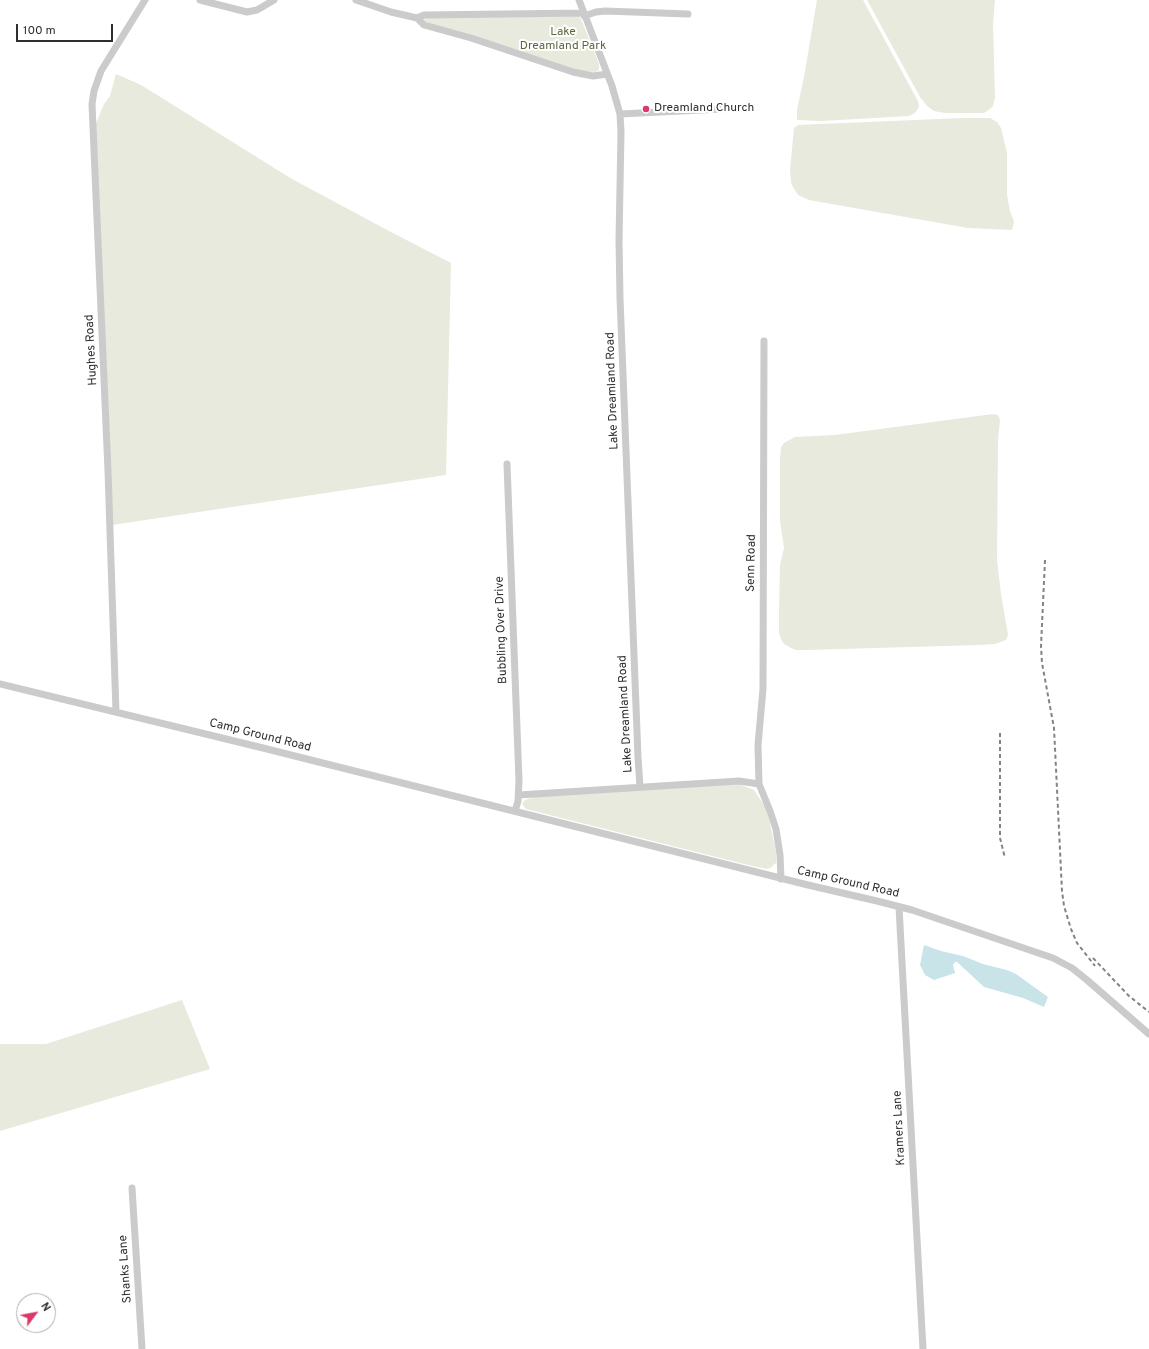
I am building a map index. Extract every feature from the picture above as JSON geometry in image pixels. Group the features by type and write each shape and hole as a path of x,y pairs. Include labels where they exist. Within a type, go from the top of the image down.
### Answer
{"street":[{"name":"Hughes Road","path":"116,712 108,471 92,104 94,91 101,72 144,0"},
{"path":"200,0 251,12 274,0"},
{"path":"356,0 390,12 417,18 424,25 471,38 573,72 593,76 607,74"},
{"name":"Lake Dreamland Road","path":"579,0 583,14 607,74 620,114 620,298 640,787"},
{"path":"417,18 424,15 583,14 605,11 688,14"},
{"path":"620,114 742,108"},
{"name":"Senn Road","path":"759,784 758,745 763,689 764,341"},
{"name":"Bubbling Over Drive","path":"506,464 519,796"},
{"name":"Camp Ground Road","path":"0,684 515,811 781,879 898,906 1053,958 1072,968 1149,1034"},
{"path":"515,811 519,796 739,781 759,784 776,829 780,855 781,879"},
{"name":"Kramers Lane","path":"898,906 923,1349"},
{"name":"Shanks Lane","path":"132,1188 142,1349"}],"green space":[{"path":"817,0 863,0 918,101 919,107 915,113 909,116 821,121 797,120 797,110"},
{"path":"867,0 995,0 993,23 995,98 993,106 984,113 945,113 934,111 927,106 920,97"},
{"name":"Lake Dreamland Park","path":"577,15 581,19 599,64 599,70 595,72 581,71 544,60 432,25 424,21 425,18"},
{"path":"116,74 141,85 292,179 451,263 446,475 112,525 95,126 104,104 110,96"},
{"path":"990,118 997,122 1001,128 1007,153 1007,195 1014,222 1012,230 968,228 809,200 798,195 791,182 790,170 794,128 798,125"},
{"path":"993,414 998,415 1000,420 998,440 997,560 1008,635 1006,640 995,644 979,645 805,650 795,650 784,644 779,633 779,610 780,565 784,548 780,521 780,460 781,447 784,443 795,437 835,435"},
{"path":"739,784 754,790 766,808 776,852 776,863 770,868 766,869 748,865 526,809 522,804 525,800 534,797"},
{"path":"182,1000 210,1069 0,1131 0,1044 46,1044"}],"water":[{"path":"924,945 963,956 1016,974 1048,997 1044,1007 1023,998 984,987 957,962 953,965 955,973 934,980 925,975 920,965"}],"railway":[{"path":"1045,560 1041,646 1042,663 1054,728 1062,891 1064,906 1077,943 1095,966"},
{"path":"1000,733 1000,838 1005,858"},
{"path":"1093,958 1129,996 1149,1012"}],"place":[{"name":"Dreamland Church","path":"646,109"}]}
